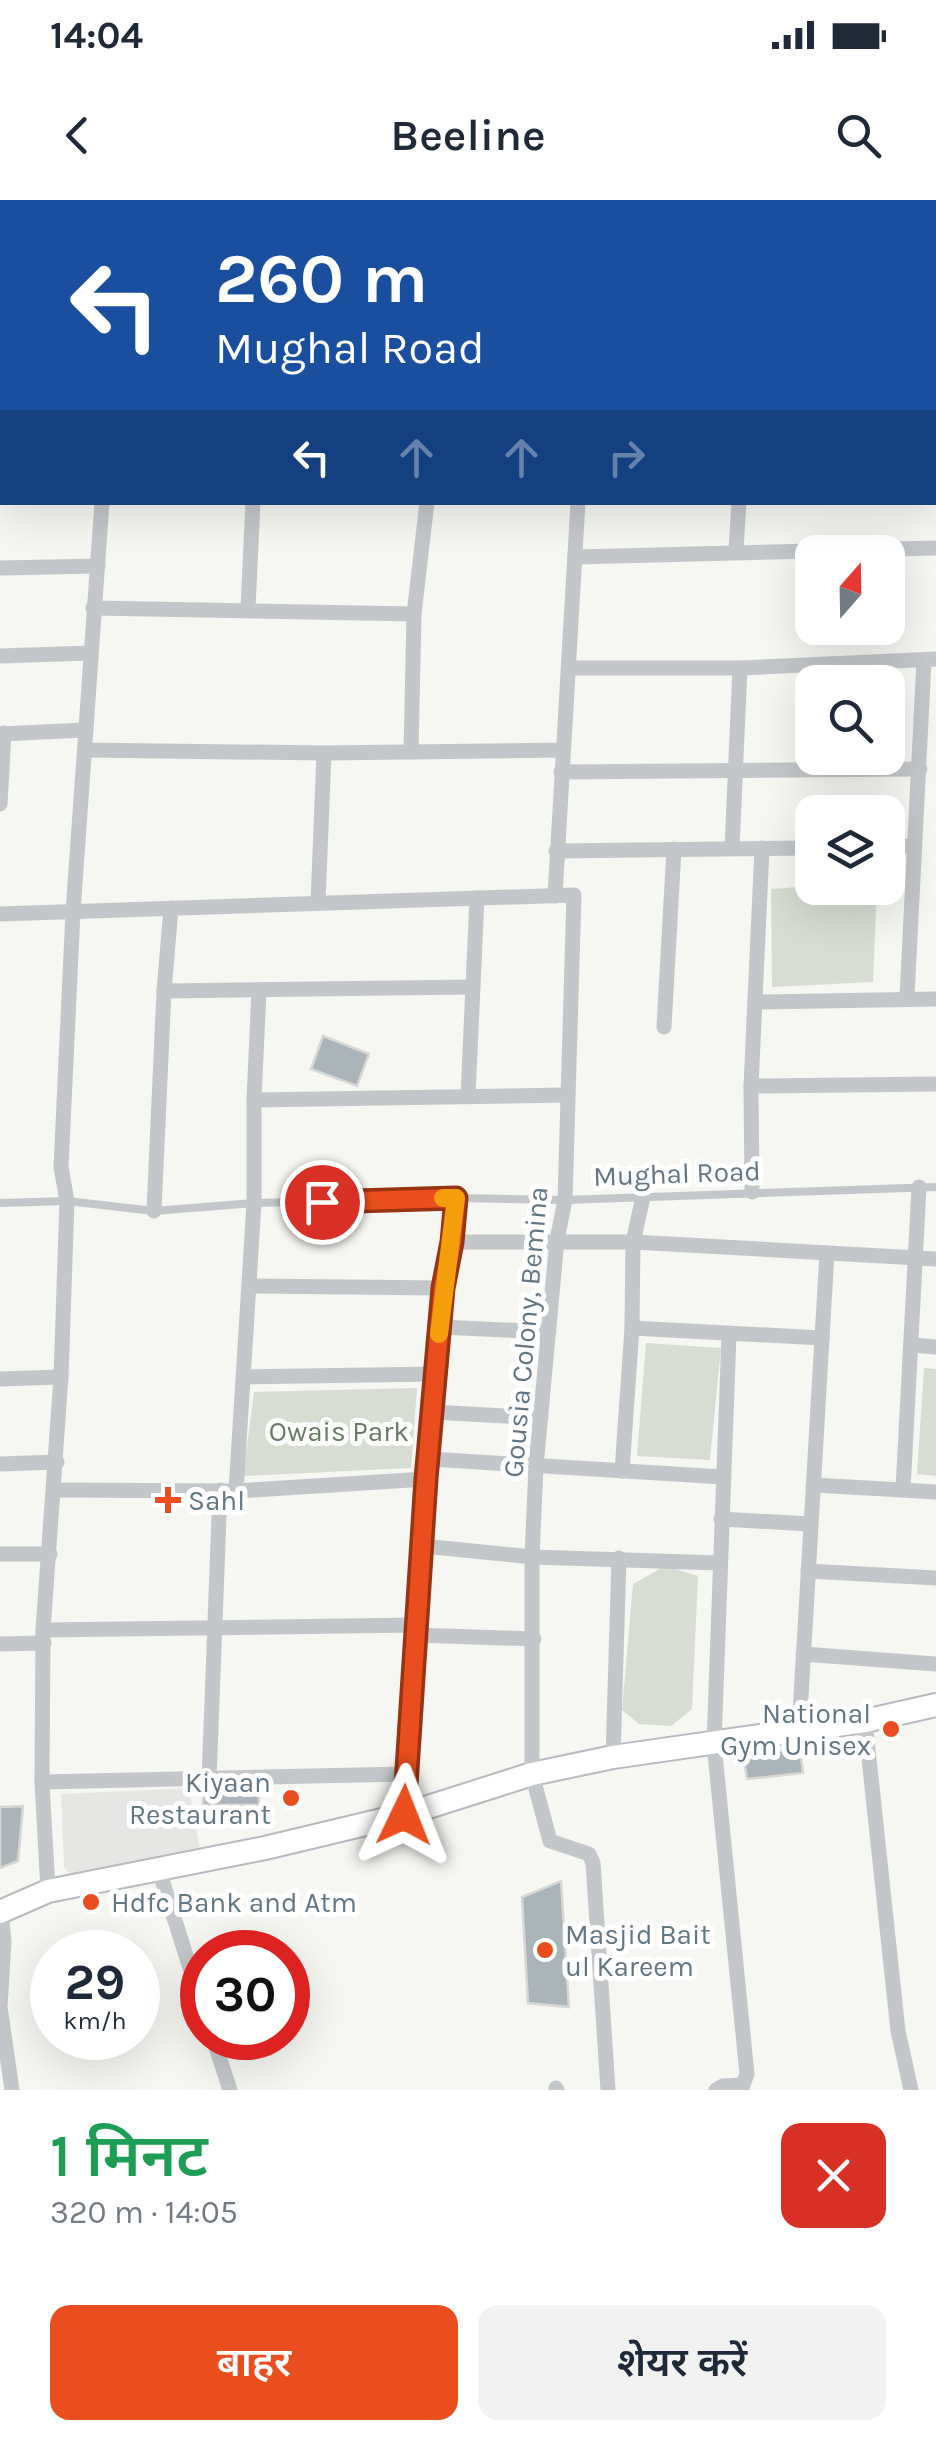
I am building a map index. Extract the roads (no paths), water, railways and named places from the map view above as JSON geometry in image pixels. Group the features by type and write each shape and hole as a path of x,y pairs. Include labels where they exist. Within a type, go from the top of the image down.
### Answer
{"main road":[{"path":"0,1912 48,1891 264,1848 404,1815 532,1774 613,1758 865,1721 936,1704"}],"street":[{"path":"48,1891 42,1782 44,1636 56,1490 67,1201 60,1166 92,608 102,505"},
{"path":"248,608 253,505"},
{"path":"410,752 414,614 428,505"},
{"path":"0,914 555,896 578,505"},
{"path":"736,550 739,505"},
{"path":"574,556 936,548"},
{"path":"0,568 98,566"},
{"path":"92,608 414,614"},
{"path":"0,656 90,653"},
{"path":"569,668 740,668 930,660 918,749 907,998"},
{"path":"732,848 740,668"},
{"path":"0,804 2,734 85,730"},
{"path":"918,749 936,749"},
{"path":"85,750 563,750"},
{"path":"318,904 324,753"},
{"path":"561,772 920,769"},
{"path":"905,846 913,846"},
{"path":"752,1192 750,1086 762,848"},
{"path":"556,851 795,848"},
{"path":"664,1026 674,849"},
{"name":"Gousia Colony, Bemina","path":"555,896 574,895 565,1200 557,1240 536,1466 532,1774 550,1840 589,1854 593,1863 608,2090"},
{"path":"468,1096 478,898"},
{"path":"154,1210 164,991 172,908"},
{"path":"164,991 471,986"},
{"path":"209,1780 212,1630 244,1377 250,1286 260,990"},
{"path":"755,1002 936,998"},
{"path":"750,1086 936,1084"},
{"path":"254,1100 566,1095"},
{"path":"904,1490 915,1258 928,1187"},
{"path":"404,1815 426,1479 443,1288 456,1198"},
{"path":"622,1471 632,1328 633,1242 644,1198"},
{"path":"452,1242 633,1242 936,1259"},
{"path":"799,1731 827,1253"},
{"path":"250,1286 443,1288"},
{"path":"440,1327 548,1332"},
{"path":"632,1328 822,1338"},
{"path":"716,2090 744,2084 746,2074 714,1744 718,1563 730,1334"},
{"path":"912,1345 936,1347"},
{"path":"244,1377 435,1374"},
{"path":"0,1379 61,1377"},
{"path":"433,1412 541,1418"},
{"path":"430,1459 723,1478"},
{"path":"0,1464 57,1462"},
{"path":"56,1490 228,1490 426,1479"},
{"path":"814,1485 936,1492"},
{"path":"720,1519 811,1524"},
{"path":"423,1546 532,1557 718,1563"},
{"path":"0,1554 50,1554"},
{"path":"613,1758 619,1558"},
{"path":"808,1571 936,1578"},
{"path":"0,1644 44,1636 212,1630 417,1630 534,1639"},
{"path":"803,1654 936,1664"},
{"path":"865,1721 898,2031 911,2090"},
{"path":"42,1782 404,1774"},
{"path":"158,1867 180,1936"},
{"path":"0,1912 4,1941 0,2007 12,2090"},
{"path":"220,2060 230,2090"}],"lane":[{"name":"Mughal Road","path":"0,1203 67,1201 154,1210 254,1203 456,1198 565,1200 928,1187"}],"place":[{"name":"Sahl","path":"168,1500"},
{"name":"National Gym Unisex","path":"891,1729"},
{"name":"Kiyaan Restaurant","path":"291,1798"},
{"name":"Hdfc Bank and Atm","path":"91,1902"},
{"name":"Masjid Bait ul Kareem","path":"545,1950"}],"park label":[{"name":"Owais Park","path":"339,1431"}]}
